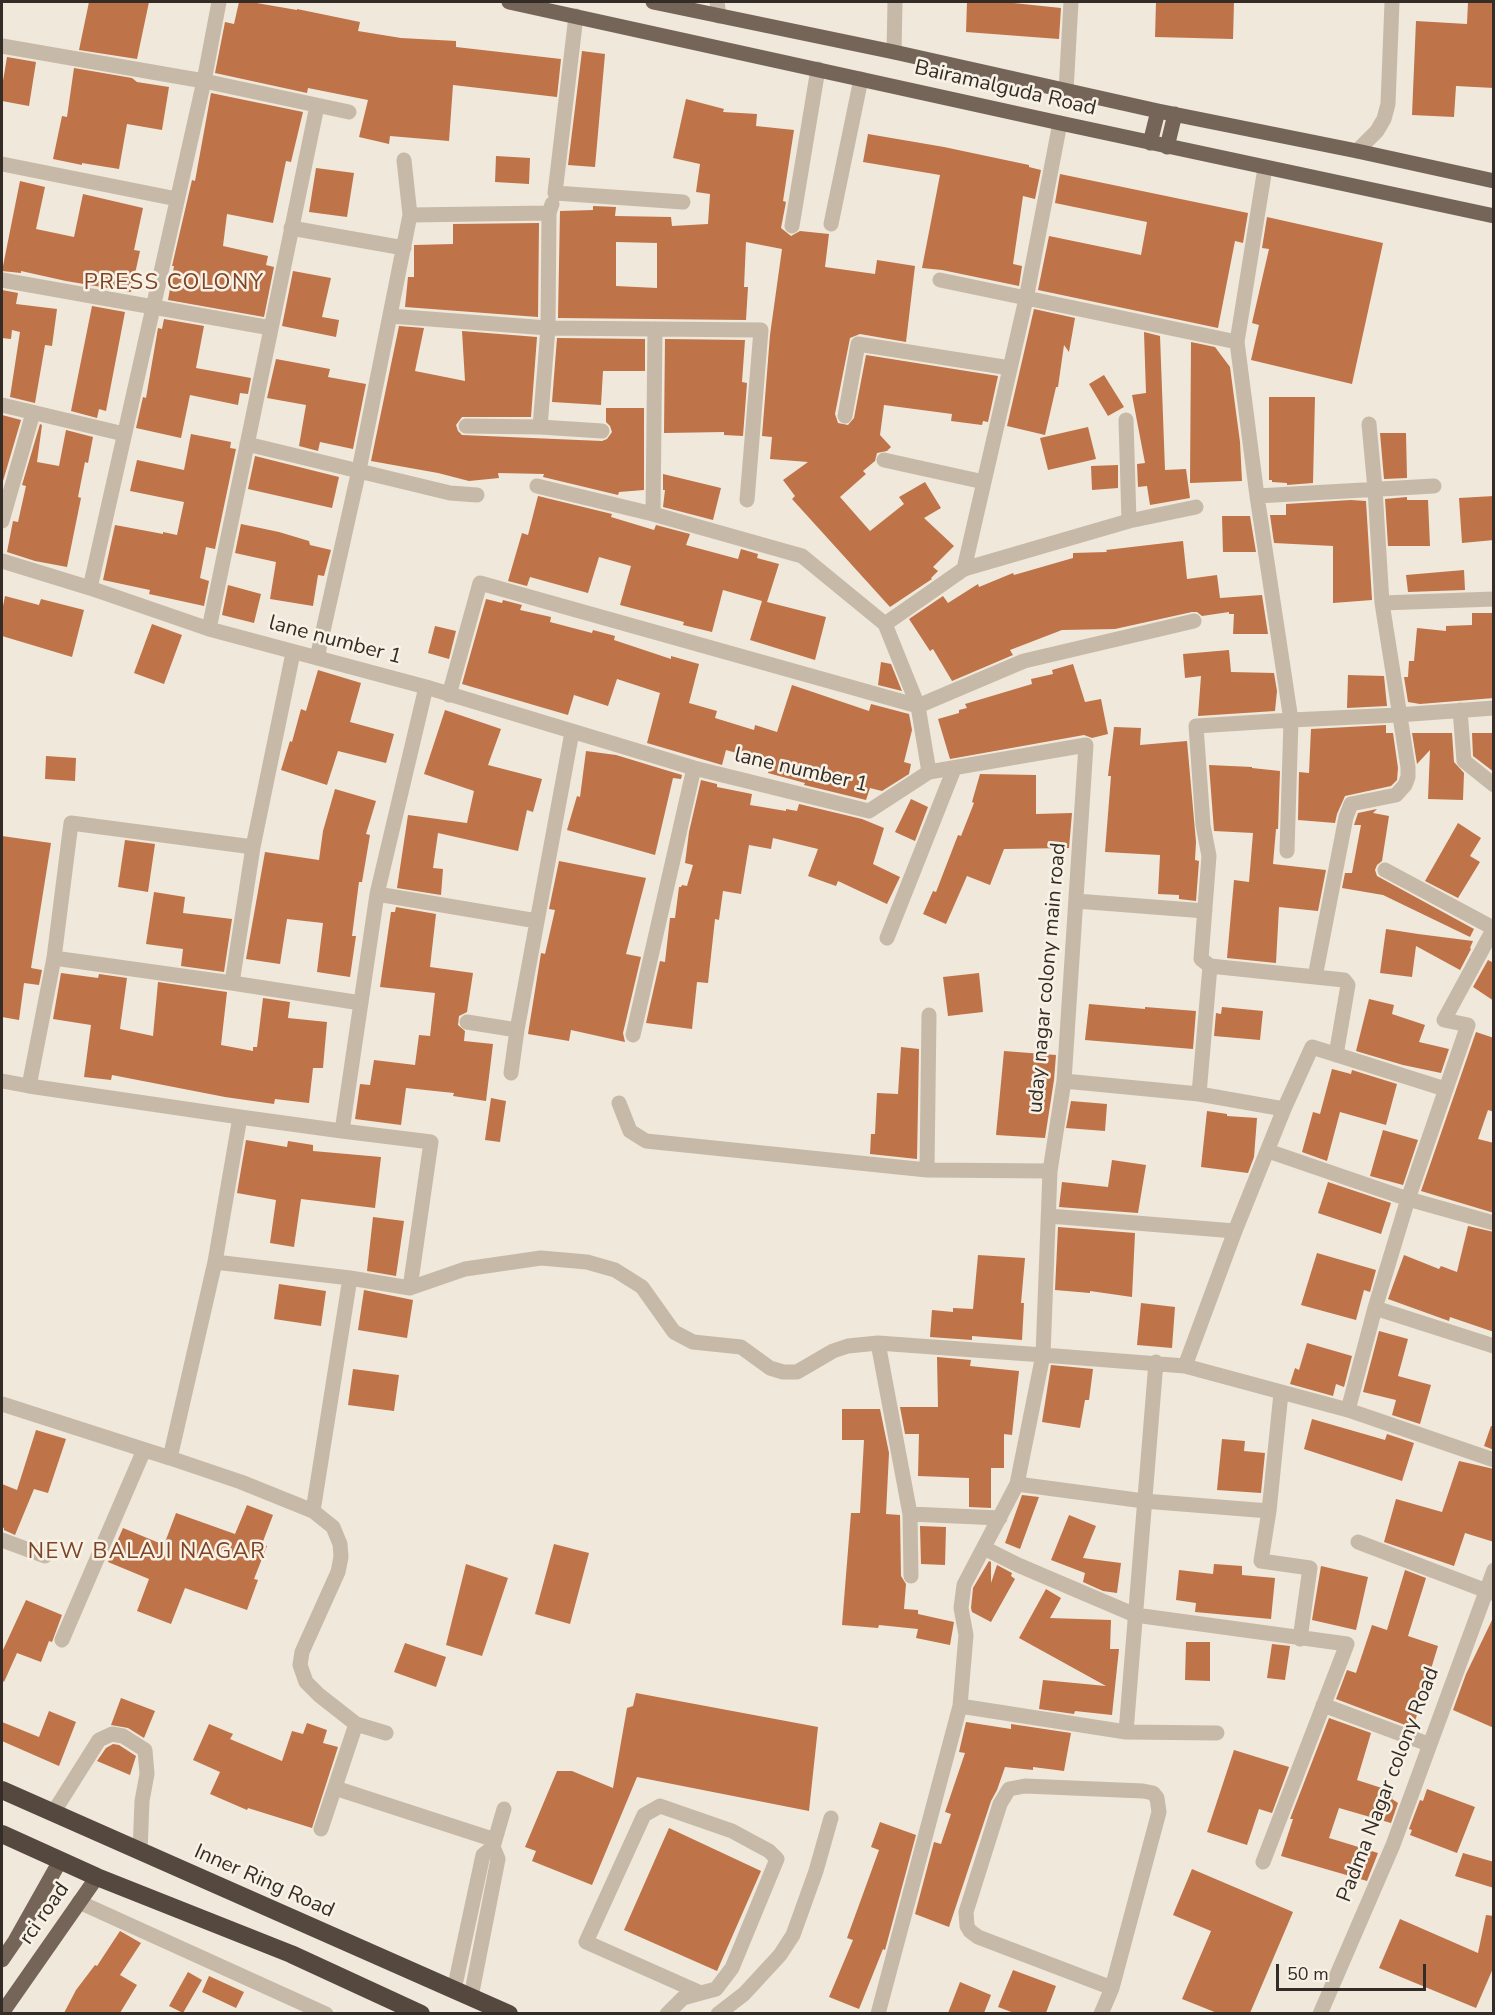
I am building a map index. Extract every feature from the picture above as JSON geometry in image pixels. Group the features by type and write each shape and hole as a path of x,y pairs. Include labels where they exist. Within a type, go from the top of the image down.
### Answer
{"highway":[{"name":"Inner Ring Road","path":"2,1790 509,2013"},
{"path":"2,1834 98,1877 291,1954 421,2013"}],"main road":[{"name":"Bairamalguda Road","path":"509,2 1167,147 1494,216"},
{"name":"Bairamalguda Road","path":"653,2 718,9 1066,91 1494,181"},
{"path":"1150,143 1158,111"},
{"path":"1167,147 1175,114"},
{"name":"rci road","path":"2,1960 60,1861"},
{"name":"rci road","path":"2,2013 98,1877"}],"street":[{"path":"90,588 204,81 219,2"},
{"path":"894,52 896,2"},
{"path":"1066,91 1071,2"},
{"path":"1358,151 1377,131 1389,104 1392,2"},
{"path":"540,427 548,328 549,213 555,193 576,16"},
{"path":"2,46 204,81 349,112"},
{"path":"792,226 818,69"},
{"path":"831,224 861,79"},
{"path":"209,629 317,106"},
{"path":"964,569 1026,299 1060,123"},
{"path":"317,658 359,470 410,215 404,160"},
{"path":"2,164 177,199"},
{"path":"1265,168 1237,342 1257,496 1291,720 1287,851"},
{"path":"555,193 683,202"},
{"path":"410,215 549,213"},
{"path":"291,228 404,249"},
{"path":"2,280 271,328"},
{"path":"940,280 1237,342"},
{"path":"390,316 548,328 761,330 747,501"},
{"path":"653,514 655,329"},
{"path":"845,416 858,344 1010,368"},
{"path":"2,405 124,434"},
{"path":"2,521 33,413"},
{"path":"1126,420 1129,521"},
{"path":"1315,977 1346,817 1351,804 1396,795 1408,777 1382,603 1369,424"},
{"path":"466,426 602,431"},
{"path":"247,444 450,493 477,495"},
{"path":"884,460 984,482"},
{"path":"537,486 653,514 802,556 885,624 918,706 929,772"},
{"path":"1257,496 1434,486"},
{"path":"885,624 964,569 1129,521 1196,507"},
{"name":"lane number 1","path":"2,561 90,588 209,629 426,687 694,768 868,812 929,772"},
{"path":"449,695 480,583 918,706 1024,661 1194,621"},
{"path":"1382,603 1494,599"},
{"path":"232,983 253,847 293,653"},
{"path":"342,1131 377,894 426,687"},
{"path":"1336,1055 1348,985 1344,980 1210,966 1201,959 1209,856 1203,825 1196,726 1494,708"},
{"path":"1460,710 1464,761 1494,785"},
{"path":"511,1073 517,1029 572,732"},
{"name":"uday nagar colony main road","path":"879,2013 960,1706 966,1635 961,1608 964,1585 1017,1484 1043,1355 1050,1172 1064,1081 1086,745 929,772"},
{"path":"633,1035 694,768"},
{"path":"887,938 954,769"},
{"path":"29,1086 54,958 71,823 253,847"},
{"path":"1348,1410 1375,1308 1408,1199 1468,1025 1444,1020 1489,944 1493,928 1385,870"},
{"path":"377,894 537,921"},
{"path":"1076,901 1205,911"},
{"path":"54,958 361,1003"},
{"path":"1199,1094 1210,966"},
{"path":"927,1170 929,1015"},
{"path":"467,1022 517,1029"},
{"path":"1185,1366 1235,1231 1284,1109 1312,1047 1445,1089"},
{"path":"2,1080 240,1117 431,1142 410,1288"},
{"path":"1064,1081 1199,1094 1284,1109"},
{"path":"619,1103 630,1131 646,1141 927,1170 1050,1172"},
{"path":"171,1458 215,1262 240,1117"},
{"path":"1268,1151 1408,1199 1494,1223"},
{"path":"1049,1216 1235,1231"},
{"path":"215,1262 350,1278 410,1288 465,1269 541,1258 587,1262 615,1270 642,1287 674,1332 693,1342 741,1347 770,1368 783,1372 797,1372 833,1351 848,1346 878,1343 1156,1362 1185,1366 1348,1410 1494,1460"},
{"path":"313,1511 350,1278"},
{"path":"1375,1308 1494,1346"},
{"path":"878,1343 910,1514 911,1576"},
{"path":"1126,1731 1156,1362"},
{"path":"1281,1393 1269,1511 1261,1561 1310,1568 1300,1639"},
{"path":"2,1404 241,1482 313,1511 333,1527 340,1544 341,1557 338,1572 302,1652 300,1665 302,1676 319,1695 356,1724 386,1733"},
{"path":"62,1641 144,1450"},
{"path":"1017,1484 1144,1501 1269,1511"},
{"path":"910,1514 1000,1518"},
{"path":"2,1540 45,1556"},
{"path":"1358,1542 1489,1592"},
{"path":"984,1548 1135,1615 1347,1644 1263,1862"},
{"name":"Padma Nagar colony Road","path":"1320,2013 1393,1845 1428,1744 1489,1592 1494,1570"},
{"path":"1323,1705 1428,1744"},
{"path":"960,1706 1126,1731 1217,1733"},
{"path":"321,1829 356,1724"},
{"path":"53,1813 99,1740 112,1734 123,1736 145,1750 147,1774 142,1801 140,1852"},
{"path":"1101,2013 1112,1988 1159,1812 1157,1798 1153,1793 1143,1791 1025,1786 1009,1790 1000,1804 966,1912 970,1931 978,1937 1112,1988"},
{"path":"335,1788 494,1843"},
{"path":"667,2013 683,1998 716,1989 732,1968 777,1859 769,1851 732,1831 660,1806 645,1815 586,1942 701,1993"},
{"path":"463,1994 483,1855 494,1843 504,1809"},
{"path":"718,2013 744,1994 780,1955 793,1935 816,1871 831,1818"},
{"path":"79,1902 326,2013"}],"building":[{"path":"89,2 149,2 137,59 79,50"},
{"path":"239,2 297,9 360,22 358,31 401,38 456,41 456,47 561,59 557,97 453,85 449,141 390,136 389,144 359,137 368,100 308,88 307,93 215,73 225,22 234,24"},
{"path":"967,2 1004,2 1061,8 1059,39 966,32"},
{"path":"1156,2 1234,2 1233,39 1155,37"},
{"path":"1468,2 1494,2 1494,88 1456,86 1454,117 1412,115 1416,21 1467,24"},
{"path":"582,51 605,54 595,167 568,165"},
{"path":"7,57 36,62 29,106 2,101"},
{"path":"74,68 169,87 162,130 127,124 119,169 53,159 62,116 67,117"},
{"path":"211,93 303,112 291,162 286,161 273,223 227,214 223,246 268,256 266,265 274,267 264,317 168,300 174,266 172,266 192,180 195,181"},
{"path":"686,99 724,109 723,112 757,114 756,126 794,130 781,228 791,236 800,231 829,234 825,267 875,274 877,260 915,266 906,342 860,334 850,338 835,414 838,423 848,425 854,418 866,355 998,376 988,422 983,421 982,425 951,421 952,414 884,405 880,435 891,447 887,451 877,453 875,461 863,471 866,474 840,497 870,531 904,504 899,497 925,482 941,508 924,518 954,546 933,567 938,571 932,579 890,607 792,499 795,496 783,480 808,462 770,459 772,437 762,436 770,335 782,249 746,242 744,287 748,287 746,320 558,318 560,211 593,210 593,206 616,207 615,216 671,217 672,226 708,224 710,194 696,192 700,164 673,158","holes":["616,242 657,243 657,288 616,286"]},
{"path":"868,134 944,147 1029,165 1029,167 1041,170 1035,199 1023,196 1013,264 1022,266 1019,286 922,268 940,175 863,162"},
{"path":"496,156 530,158 529,184 495,182"},
{"path":"316,168 354,173 347,217 309,212"},
{"path":"1060,174 1248,213 1243,243 1235,241 1218,328 1038,290 1049,236 1141,255 1147,222 1055,203"},
{"path":"20,181 45,187 36,229 74,237 83,194 143,208 134,250 140,251 131,292 21,271 21,273 2,271"},
{"path":"1267,217 1383,243 1352,384 1251,360 1259,325 1252,323 1269,249 1262,248"},
{"path":"539,223 538,317 405,307 408,277 414,277 414,245 453,244 453,224"},
{"path":"293,271 331,278 322,317 339,320 336,337 282,326"},
{"path":"2,290 18,293 16,304 57,309 52,346 45,345 35,403 10,397 20,332 12,330 11,339 2,338"},
{"path":"92,306 125,312 106,411 99,409 97,418 71,411"},
{"path":"1034,309 1075,318 1069,352 1064,345 1058,387 1056,387 1045,435 1007,426"},
{"path":"164,319 204,326 196,368 251,378 248,394 240,393 238,405 190,395 181,438 136,428 143,397 146,398 158,328 162,329"},
{"path":"399,326 424,328 415,371 465,381 462,331 537,337 531,417 462,417 456,425 462,435 602,441 607,439 612,432 606,422 606,408 644,408 644,490 619,492 618,495 543,477 544,474 498,473 499,478 469,481 371,461"},
{"path":"1144,332 1160,336 1165,470 1186,469 1190,498 1150,505 1147,486 1138,487 1137,464 1145,463 1132,395 1146,393"},
{"path":"557,338 645,339 645,371 603,371 601,405 552,402"},
{"path":"665,339 745,340 742,382 747,383 743,436 724,435 724,432 664,433"},
{"path":"1191,342 1215,347 1230,367 1240,442 1242,481 1190,483"},
{"path":"276,359 330,369 328,377 366,384 353,449 320,442 318,451 299,446 306,405 267,398"},
{"path":"1104,375 1124,407 1108,416 1089,384"},
{"path":"1269,397 1315,397 1313,483 1287,485 1287,483 1269,480"},
{"path":"2,415 21,420 3,481 2,480"},
{"path":"40,424 42,425 37,462 59,466 66,430 93,437 78,497 81,498 67,567 35,561 7,552 13,521 18,522 26,486 22,485"},
{"path":"1088,427 1096,459 1048,470 1040,438"},
{"path":"1380,433 1406,433 1407,478 1384,479"},
{"path":"191,434 231,442 230,448 236,449 215,549 206,547 200,578 209,581 204,606 149,594 150,590 103,580 115,525 177,535 184,502 130,491 137,460 184,470"},
{"path":"255,456 339,477 332,508 248,489"},
{"path":"1118,465 1118,488 1092,490 1091,466"},
{"path":"663,474 721,488 713,520 663,507 665,490 663,490"},
{"path":"538,496 612,514 611,517 654,530 656,525 690,534 686,545 738,559 741,549 758,554 757,558 779,564 767,602 826,617 815,660 750,640 762,601 723,590 712,632 620,605 631,566 599,557 588,593 530,577 527,586 508,581 522,533 528,535"},
{"path":"1494,496 1494,540 1462,543 1459,498"},
{"path":"1407,497 1407,500 1428,500 1430,546 1388,546 1385,499"},
{"path":"1366,501 1372,600 1333,603 1333,546 1274,543 1270,515 1286,515 1286,504"},
{"path":"1222,516 1250,516 1256,552 1223,552"},
{"path":"241,524 279,532 309,541 310,545 331,550 324,576 318,575 313,606 270,599 276,562 235,553"},
{"path":"1183,541 1187,579 1217,575 1220,598 1262,595 1268,634 1233,634 1234,614 1229,614 1229,612 1202,616 1197,612 1192,612 1115,629 1062,630 1010,650 1013,655 952,681 933,649 930,651 909,619 943,596 948,603 978,584 979,587 1013,573 1014,575 1073,558 1073,553 1107,552 1106,550"},
{"path":"1464,570 1465,590 1408,592 1406,575"},
{"path":"228,585 261,594 254,623 222,615"},
{"path":"5,596 39,605 41,599 84,610 72,657 2,636 2,611"},
{"path":"486,599 502,603 503,600 522,605 520,610 551,617 550,622 592,633 593,630 615,636 614,640 671,659 671,656 699,664 689,703 717,711 715,718 754,730 755,725 777,732 792,685 869,711 871,704 909,714 912,730 904,762 911,764 909,774 882,791 870,788 866,800 804,785 805,783 768,773 771,763 726,750 722,765 647,743 660,693 617,679 608,706 574,695 568,715 462,684"},
{"path":"1472,613 1494,613 1494,698 1420,704 1408,702 1404,677 1408,677 1409,661 1414,661 1417,628 1446,631 1446,626 1472,625"},
{"path":"152,624 182,635 164,684 134,673"},
{"path":"435,626 456,631 449,659 428,653"},
{"path":"1229,650 1231,672 1274,673 1277,691 1275,711 1198,716 1201,676 1185,678 1183,654"},
{"path":"881,662 891,664 902,691 878,685"},
{"path":"1073,664 1085,702 1101,699 1108,734 1092,738 1084,735 950,759 938,719 959,713 959,710 967,708 965,704 1032,684 1031,679 1053,674 1052,670"},
{"path":"318,670 361,683 350,722 394,734 386,763 338,751 327,785 281,770 301,709 306,711"},
{"path":"1348,675 1384,676 1387,706 1347,708"},
{"path":"445,710 501,729 488,765 542,779 533,812 527,810 518,851 438,833 433,868 443,869 441,895 397,888 408,815 467,823 474,791 424,774"},
{"path":"1386,725 1386,733 1393,733 1398,768 1397,780 1391,786 1345,796 1335,823 1298,820 1299,772 1309,773 1311,729"},
{"path":"1114,727 1141,728 1140,745 1187,741 1196,842 1195,860 1199,861 1196,901 1179,899 1179,895 1158,894 1160,855 1105,852 1111,776 1108,776"},
{"path":"1412,733 1452,733 1454,762 1464,773 1463,800 1428,799 1430,750 1417,764"},
{"path":"1472,733 1494,733 1494,772 1473,756"},
{"path":"586,751 616,755 682,775 681,779 673,778 655,855 567,830 577,796 580,797"},
{"path":"46,756 76,758 75,781 45,779"},
{"path":"1209,765 1280,771 1278,829 1276,829 1273,864 1326,870 1318,911 1279,907 1276,963 1227,958 1234,880 1249,882 1253,833 1214,831"},
{"path":"980,774 1036,775 1036,814 1072,813 1069,848 1004,849 990,885 967,876 946,924 923,914 933,891 936,892 958,835 961,836 974,803 972,802"},
{"path":"701,780 717,784 717,787 752,794 750,805 797,811 799,804 862,819 884,828 873,864 900,877 887,904 838,881 836,886 808,876 818,849 773,838 771,849 749,845 741,894 723,891 719,920 715,919 708,983 697,982 692,1029 646,1023 660,961 665,962 670,918 675,918 679,887 687,886 693,865 685,863 689,832"},
{"path":"335,789 376,801 366,834 370,835 362,882 359,882 352,936 356,936 350,977 317,972 323,923 287,919 280,964 246,959 265,852 319,860 323,831"},
{"path":"911,799 928,807 915,841 895,832"},
{"path":"1377,809 1373,813 1389,816 1382,861 1375,870 1377,876 1474,929 1470,937 1383,895 1342,888 1345,873 1352,873 1361,825 1354,825 1358,813"},
{"path":"1458,823 1481,838 1470,856 1480,862 1458,898 1425,881"},
{"path":"2,836 51,843 31,968 42,970 39,985 24,983 19,1020 2,1017"},
{"path":"125,840 155,844 148,892 118,887"},
{"path":"559,861 646,878 626,954 641,957 623,1033 625,1042 571,1030 569,1041 528,1034 541,953 545,954 555,910 549,909"},
{"path":"154,892 185,897 183,913 232,919 224,972 181,966 183,949 146,944"},
{"path":"396,907 436,914 430,967 473,973 467,1012 459,1016 458,1025 465,1031 464,1041 493,1044 486,1101 453,1096 454,1093 406,1088 401,1125 355,1119 360,1084 370,1085 374,1060 415,1065 419,1035 430,1036 435,993 380,987 391,912 395,912"},
{"path":"1386,929 1473,941 1460,970 1416,946 1412,977 1380,973"},
{"path":"1488,960 1494,963 1494,1001 1473,987"},
{"path":"61,973 98,978 99,974 127,978 120,1029 153,1036 158,982 227,992 221,1045 253,1051 253,1047 257,1047 263,998 290,1002 288,1018 327,1022 323,1068 313,1068 309,1103 275,1099 274,1104 112,1075 111,1080 84,1077 91,1025 53,1019"},
{"path":"979,973 983,1012 948,1016 943,977"},
{"path":"1369,999 1394,1005 1392,1014 1425,1025 1419,1042 1449,1049 1441,1073 1356,1051"},
{"path":"1089,1004 1196,1011 1193,1049 1085,1040"},
{"path":"1222,1007 1263,1011 1260,1040 1214,1036 1216,1013 1221,1014"},
{"path":"1476,1032 1494,1038 1494,1112 1488,1110 1478,1139 1494,1143 1494,1213 1421,1191"},
{"path":"901,1047 919,1049 917,1159 870,1154 871,1134 875,1134 877,1093 898,1094"},
{"path":"1004,1051 1056,1055 1045,1138 996,1135"},
{"path":"1332,1069 1351,1074 1352,1070 1397,1084 1386,1125 1340,1112 1327,1161 1302,1152 1313,1112 1320,1114"},
{"path":"491,1098 506,1101 500,1142 485,1140"},
{"path":"1071,1101 1107,1104 1105,1131 1066,1128"},
{"path":"1207,1111 1227,1114 1227,1116 1257,1118 1254,1157 1248,1173 1201,1167"},
{"path":"1383,1130 1418,1140 1403,1185 1370,1176"},
{"path":"246,1140 287,1147 288,1141 313,1145 313,1151 381,1157 375,1208 301,1199 294,1247 270,1243 276,1200 237,1193"},
{"path":"1112,1160 1146,1165 1138,1213 1059,1207 1062,1182 1108,1187"},
{"path":"1328,1182 1391,1203 1381,1234 1318,1213"},
{"path":"373,1217 404,1221 396,1276 367,1271"},
{"path":"1468,1226 1494,1232 1494,1332 1450,1317 1449,1321 1388,1299 1404,1255 1439,1269 1441,1266 1457,1272"},
{"path":"1058,1227 1135,1233 1132,1297 1090,1291 1090,1293 1055,1290"},
{"path":"1317,1253 1376,1270 1370,1292 1364,1290 1356,1320 1301,1305"},
{"path":"978,1255 1025,1258 1021,1303 1024,1303 1022,1340 972,1336 972,1340 930,1337 932,1310 953,1312 953,1308 973,1309"},
{"path":"279,1284 326,1291 321,1326 274,1319"},
{"path":"364,1290 413,1300 407,1338 358,1330"},
{"path":"1141,1303 1175,1307 1172,1348 1137,1345"},
{"path":"1379,1331 1408,1339 1398,1376 1431,1385 1420,1424 1392,1415 1396,1400 1363,1392"},
{"path":"1307,1343 1352,1356 1344,1387 1336,1384 1333,1396 1290,1384 1295,1368 1299,1370"},
{"path":"937,1357 971,1360 970,1366 1019,1371 1012,1435 1004,1434 1004,1468 991,1468 991,1508 969,1507 969,1478 918,1476 919,1434 905,1434 900,1407 938,1407"},
{"path":"1051,1365 1093,1369 1089,1400 1085,1400 1080,1428 1042,1422"},
{"path":"353,1369 399,1375 394,1411 348,1405"},
{"path":"842,1409 880,1409 889,1453 886,1514 900,1515 901,1576 906,1584 904,1609 918,1610 918,1614 954,1622 950,1645 916,1638 918,1629 879,1625 878,1628 842,1625 851,1513 860,1513 864,1440 842,1440"},
{"path":"1312,1419 1385,1440 1387,1434 1414,1443 1402,1481 1304,1449"},
{"path":"1491,1426 1494,1426 1494,1450 1484,1446"},
{"path":"36,1430 66,1439 48,1493 34,1489 15,1535 2,1527 2,1484 17,1490"},
{"path":"1222,1439 1245,1441 1244,1451 1265,1453 1261,1493 1217,1490"},
{"path":"1459,1461 1494,1469 1494,1542 1465,1533 1454,1566 1384,1542 1396,1499 1442,1512"},
{"path":"1022,1495 1039,1497 1020,1549 1005,1543"},
{"path":"247,1505 273,1515 262,1544 267,1546 254,1579 258,1580 247,1610 185,1588 171,1624 137,1611 149,1579 108,1562 123,1528 164,1545 176,1513 235,1534"},
{"path":"1069,1515 1096,1526 1083,1558 1121,1563 1117,1593 1103,1591 1083,1582 1085,1573 1051,1560"},
{"path":"920,1526 946,1527 945,1565 921,1564"},
{"path":"554,1544 589,1553 570,1624 535,1614"},
{"path":"989,1561 991,1562 991,1583 997,1565 1012,1573 1011,1576 1015,1579 991,1622 972,1612 971,1608 973,1588"},
{"path":"466,1564 508,1578 482,1656 446,1645"},
{"path":"1214,1564 1242,1566 1242,1575 1275,1578 1271,1619 1195,1612 1196,1603 1176,1600 1179,1570 1213,1574"},
{"path":"1321,1566 1368,1577 1356,1630 1312,1620"},
{"path":"1405,1570 1426,1578 1408,1636 1438,1646 1413,1728 1336,1699 1347,1670 1356,1673 1372,1625 1387,1630"},
{"path":"1046,1589 1061,1598 1050,1618 1111,1620 1110,1649 1119,1649 1112,1715 1075,1711 1074,1714 1039,1709 1043,1680 1106,1686 1019,1638"},
{"path":"26,1600 62,1615 52,1642 49,1641 41,1662 17,1653 4,1682 2,1680 2,1652"},
{"path":"1494,1616 1494,1728 1453,1710 1466,1674"},
{"path":"1186,1642 1210,1642 1210,1681 1185,1680"},
{"path":"405,1643 446,1657 436,1687 394,1672"},
{"path":"1272,1644 1290,1646 1285,1680 1267,1678"},
{"path":"636,1693 818,1727 809,1811 637,1777 592,1885 532,1861 536,1851 525,1847 557,1771 572,1771 613,1788 627,1708 633,1706"},
{"path":"121,1698 155,1711 144,1738 128,1728 111,1725"},
{"path":"49,1711 76,1722 59,1766 2,1741 2,1722 39,1737"},
{"path":"1329,1718 1371,1733 1357,1780 1394,1792 1392,1799 1398,1803 1391,1823 1339,1808 1329,1838 1378,1853 1367,1881 1281,1856 1293,1819 1290,1819"},
{"path":"966,1722 1011,1729 1011,1724 1071,1733 1064,1771 1033,1767 1033,1770 1005,1767 991,1801 949,1927 915,1914 934,1842 941,1844 951,1814 945,1812 965,1753 959,1752"},
{"path":"307,1723 327,1730 323,1743 338,1747 312,1828 248,1808 247,1810 210,1794 220,1772 193,1760 209,1724 233,1734 230,1739 282,1761 292,1731 303,1734"},
{"path":"113,1744 119,1745 136,1756 130,1775 97,1761 106,1748"},
{"path":"1234,1750 1289,1767 1272,1813 1259,1809 1247,1845 1207,1832"},
{"path":"1427,1789 1475,1807 1457,1853 1410,1835 1412,1830 1409,1829 1420,1800 1423,1801"},
{"path":"880,1822 916,1835 885,1950 883,1949 859,2009 829,1997 853,1940 847,1938 879,1850 871,1847"},
{"path":"669,1828 761,1871 717,1971 624,1930"},
{"path":"1463,1853 1494,1862 1494,1888 1455,1876"},
{"path":"1192,1869 1293,1912 1250,2013 1217,2013 1182,1999 1211,1931 1173,1915"},
{"path":"1486,1915 1494,1916 1494,1966 1476,2008 1379,1968 1400,1919 1478,1953"},
{"path":"120,1931 141,1943 120,1975 137,1985 120,2013 64,2013 76,1990 95,1965 97,1966"},
{"path":"1013,1970 1056,1986 1046,2013 1014,2013 998,2007"},
{"path":"188,1972 202,1980 183,2013 169,2006"},
{"path":"209,1976 244,1992 236,2008 202,1992"},
{"path":"960,1982 991,1995 984,2013 948,2013"}],"district":[{"name":"PRESS COLONY","path":"174,284"},
{"name":"NEW BALAJI NAGAR","path":"147,1553"}]}
